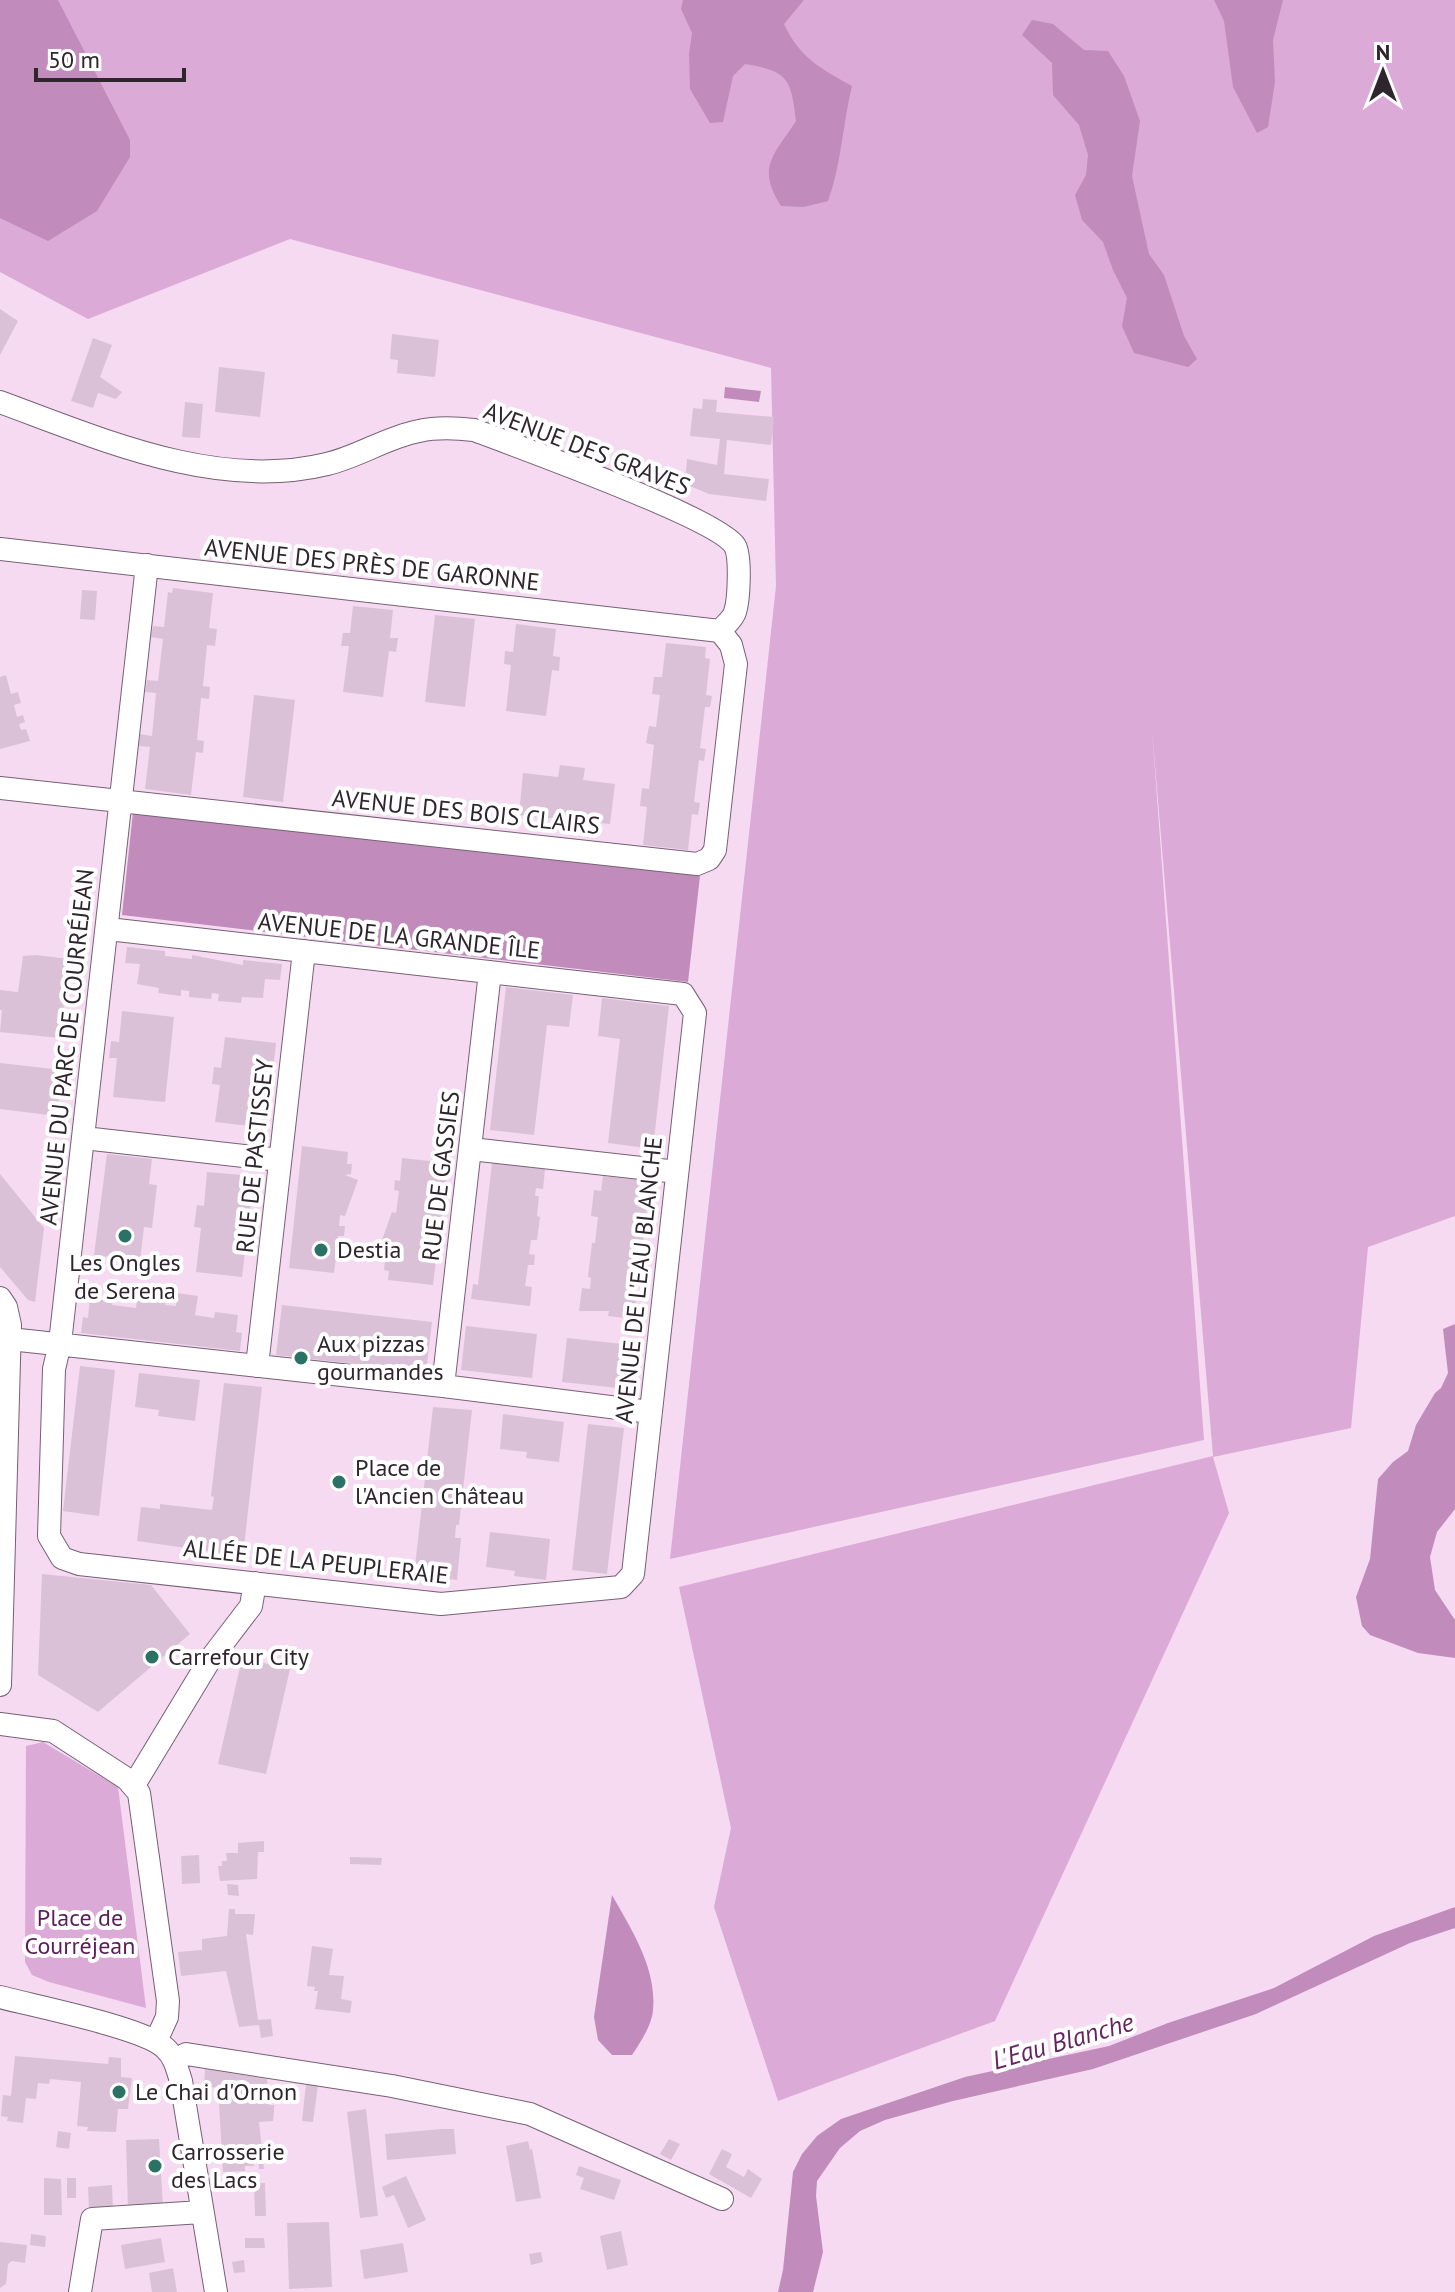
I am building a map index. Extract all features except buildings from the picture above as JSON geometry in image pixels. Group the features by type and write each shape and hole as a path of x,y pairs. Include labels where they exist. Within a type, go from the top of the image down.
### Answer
{"street":[{"name":"AVENUE DES GRAVES","path":"0,402 144,451 190,464 233,470 274,470 327,464 418,431 474,430 721,531 735,546 739,563 735,614 726,638"},
{"name":"AVENUE DES PRÈS DE GARONNE","path":"0,549 726,638"},
{"name":"AVENUE DU PARC DE COURRÉJEAN","path":"49,1536 54,1369 60,1343 84,1138 147,565"},
{"name":"AVENUE DES BOIS CLAIRS","path":"0,788 697,864 709,859 715,850 736,664 726,638"},
{"name":"AVENUE DE LA GRANDE ÎLE","path":"108,929 683,994"},
{"name":"RUE DE PASTISSEY","path":"257,1366 304,951"},
{"name":"RUE DE GASSIES","path":"443,1386 490,972"},
{"name":"AVENUE DE L'EAU BLANCHE","path":"633,1574 695,1013 683,994"},
{"path":"84,1138 280,1160"},
{"path":"471,1149 677,1172"},
{"path":"0,1298 6,1307 10,1325 5,1335 0,1685"},
{"path":"5,1335 650,1412"},
{"name":"ALLÉE DE LA PEUPLERAIE","path":"49,1536 62,1558 79,1564 441,1604 598,1591 621,1587 633,1574"},
{"path":"134,1785 209,1661 251,1606 255,1583"},
{"path":"0,1724 53,1731 134,1785 141,1803 168,2001 167,2017 156,2041"},
{"path":"0,1997 141,2034 166,2048 175,2061 181,2081 216,2292"},
{"path":"175,2061 186,2054 392,2086 530,2114 722,2199"},
{"path":"80,2292 92,2219 202,2212"}],"green space":[{"path":"0,0 1455,0 1455,1216 1368,1247 1351,1428 1213,1457 1229,1513 995,2021 778,2101 714,1907 731,1828 679,1587 1213,1456 1152,729 1204,1440 670,1559 776,586 771,368 290,239 88,319 0,272"},
{"name":"Place de Courréjean","path":"43,1742 118,1787 146,2008 49,1982 32,1975 25,1962 26,1746"}],"shaded area":[{"path":"0,0 58,0 130,140 130,157 97,211 48,241 0,218"},
{"path":"683,0 804,0 784,24 790,35 812,61 852,86 828,201 804,207 781,206 774,193 769,171 771,162 796,121 789,87 779,74 745,64 733,76 723,122 710,123 690,89 692,33 681,9"},
{"path":"1214,0 1283,0 1273,40 1275,82 1268,127 1257,133 1233,87 1224,21"},
{"path":"1032,20 1053,24 1084,50 1108,51 1124,76 1140,121 1132,176 1149,254 1164,275 1184,336 1197,359 1188,367 1134,353 1122,326 1127,298 1103,242 1082,220 1075,195 1086,175 1088,155 1079,125 1053,95 1052,63 1022,35"},
{"path":"725,387 761,391 759,402 724,398"},
{"path":"133,812 700,876 688,982 122,915"},
{"path":"1455,1324 1455,1509 1437,1532 1430,1557 1435,1590 1455,1620 1455,1658 1418,1653 1370,1635 1362,1626 1356,1597 1370,1559 1378,1479 1408,1451 1416,1425 1441,1388 1448,1373 1443,1329"},
{"path":"612,1895 647,1964 653,1994 650,2022 632,2055 612,2055 598,2040 594,2017"},
{"path":"1455,1907 1455,1928 1410,1943 1256,2014 1093,2069 953,2101 885,2120 860,2131 840,2148 817,2181 823,2252 813,2292 778,2292 793,2172 802,2154 817,2136 841,2119 965,2077 1109,2046 1274,1988 1374,1936"}],"place":[{"name":"Les Ongles de Serena","path":"125,1236"},
{"name":"Destia","path":"321,1250"},
{"name":"Aux pizzas gourmandes","path":"301,1358"},
{"name":"Place de l'Ancien Château","path":"339,1482"},
{"name":"Carrefour City","path":"152,1657"},
{"name":"Le Chai d'Ornon","path":"119,2092"},
{"name":"Carrosserie des Lacs","path":"155,2166"}],"water label":[{"name":"L'Eau Blanche","path":"1063,2041"}]}
